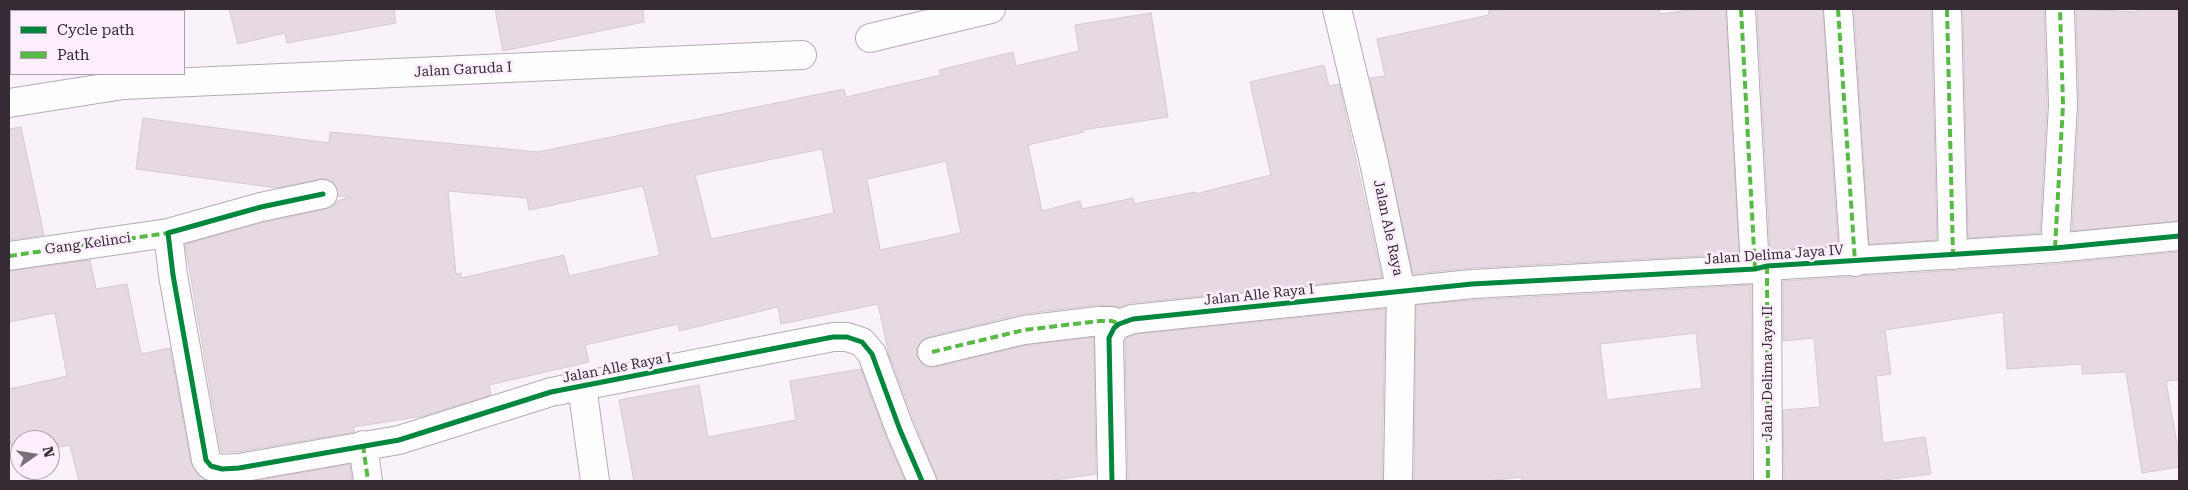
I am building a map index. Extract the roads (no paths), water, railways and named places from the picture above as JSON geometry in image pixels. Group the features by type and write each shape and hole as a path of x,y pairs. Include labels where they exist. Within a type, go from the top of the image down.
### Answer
{"street":[{"path":"870,38 991,9"},
{"name":"Jalan Ale Raya","path":"1338,9 1373,158 1401,292 1398,481"},
{"name":"Jalan Delima Jaya II","path":"1741,9 1761,267 1768,481"},
{"path":"1838,9 1855,262"},
{"path":"1948,9 1953,255"},
{"path":"2055,248 2063,105 2060,9"},
{"name":"Jalan Garuda I","path":"9,103 123,80 802,55"},
{"name":"Gang Kelinci","path":"9,256 168,233 261,207 322,194"},
{"name":"Jalan Alle Raya I","path":"168,233 173,275 206,460 211,466 222,469 240,468 399,440 551,392 833,337 856,338 872,354 900,430 922,481"},
{"name":"Jalan Delima Jaya IV","path":"1401,292 1472,284 1855,262 2055,248 2179,236"},
{"name":"Jalan Alle Raya I","path":"1119,324 1132,319 1401,292"},
{"path":"932,352 1024,330 1099,321 1112,321 1119,324 1114,328 1109,338 1112,481"},
{"path":"582,386 595,481"},
{"path":"363,445 368,481"}]}
